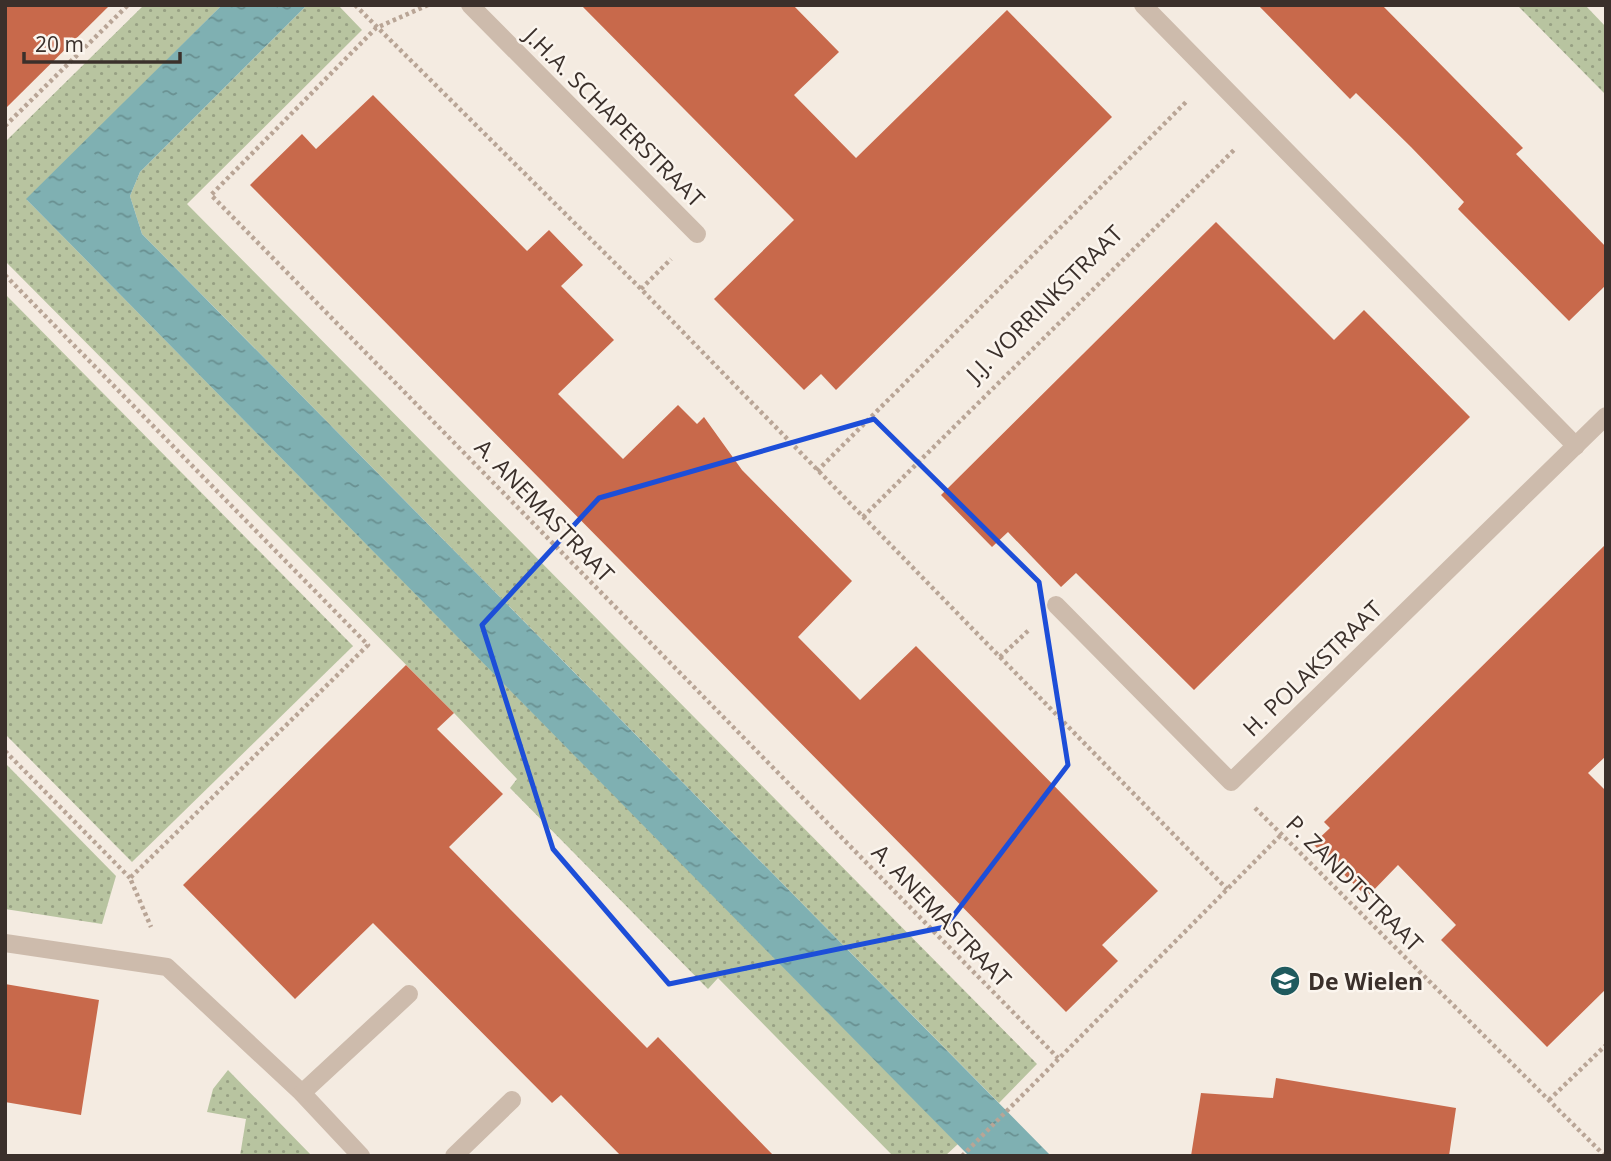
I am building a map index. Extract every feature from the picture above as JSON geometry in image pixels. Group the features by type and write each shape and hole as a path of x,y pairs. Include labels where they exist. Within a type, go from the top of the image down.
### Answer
{"street":[{"name":"J.H.A. SCHAPERSTRAAT","path":"470,5 697,234"},
{"path":"1143,5 1576,446"},
{"name":"H. POLAKSTRAAT","path":"1231,782 1606,416"},
{"path":"1056,605 1231,782"},
{"path":"5,943 167,967 302,1093 361,1156"},
{"path":"302,1093 409,994"},
{"path":"454,1156 512,1100"}],"path":[{"path":"5,126 128,5"},
{"path":"355,5 650,299 1227,889"},
{"name":"A. ANEMASTRAAT","path":"428,5 376,27 211,195 1058,1058"},
{"name":"J.J. VORRINKSTRAAT","path":"817,471 1212,75"},
{"name":"J.J. VORRINKSTRAAT","path":"863,517 1260,124"},
{"path":"5,275 368,645 130,878"},
{"path":"1000,657 1056,605"},
{"path":"5,751 130,878 167,967"},
{"name":"P. ZANDTSTRAAT","path":"1231,782 1281,835 1604,1154"},
{"path":"962,1156 1281,835"},
{"path":"1549,1100 1606,1045"}],"highlighted area":[{"path":"874,419 1039,582 1068,765 945,927 669,984 553,849 482,625 599,498"}],"green space":[{"path":"144,5 222,5 27,200 958,1144 945,1156 893,1156 718,978 708,989 510,788 517,779 454,713 5,261 5,142"},
{"path":"307,5 338,5 362,30 187,204 1037,1064 999,1103 142,234 130,196 140,172"},
{"path":"1517,5 1585,5 1606,27 1606,95"},
{"path":"5,294 353,646 132,862 5,734"},
{"path":"5,763 116,876 102,924 5,909"},
{"path":"228,1070 312,1156 240,1156 246,1119 207,1112 213,1089"}],"water":[{"path":"222,5 307,5 140,172 130,196 142,234 1051,1156 969,1156 26,199"}],"building":[{"path":"5,5 110,5 5,109"},
{"path":"581,5 793,5 839,52 794,95 856,158 1007,10 1112,117 836,390 821,374 804,390 714,299 794,220"},
{"path":"1258,5 1382,5 1523,148 1516,154 1606,247 1606,285 1569,321 1458,209 1464,202 1411,147 1356,93 1350,99"},
{"path":"373,95 527,251 549,230 583,265 561,286 614,340 558,394 623,459 678,405 697,424 704,417 742,470 852,581 798,637 860,700 916,646 1158,891 1102,945 1118,961 1066,1012 250,185 302,134 316,149"},
{"path":"1216,222 1334,340 1364,310 1470,417 1194,690 1076,573 1061,587 1008,532 992,547 941,495"},
{"path":"1606,544 1606,756 1588,773 1606,791 1606,989 1547,1047 1441,940 1456,925 1398,865 1367,897 1313,844 1330,828 1324,822"},
{"path":"406,665 454,713 437,729 503,794 449,847 647,1048 658,1037 774,1156 621,1156 561,1095 552,1103 373,923 295,999 183,885"},
{"path":"5,984 99,1000 81,1115 5,1102"},
{"path":"1276,1078 1456,1108 1449,1156 1191,1156 1201,1093 1273,1098"}],"place":[{"name":"De Wielen","path":"1285,981"}]}
